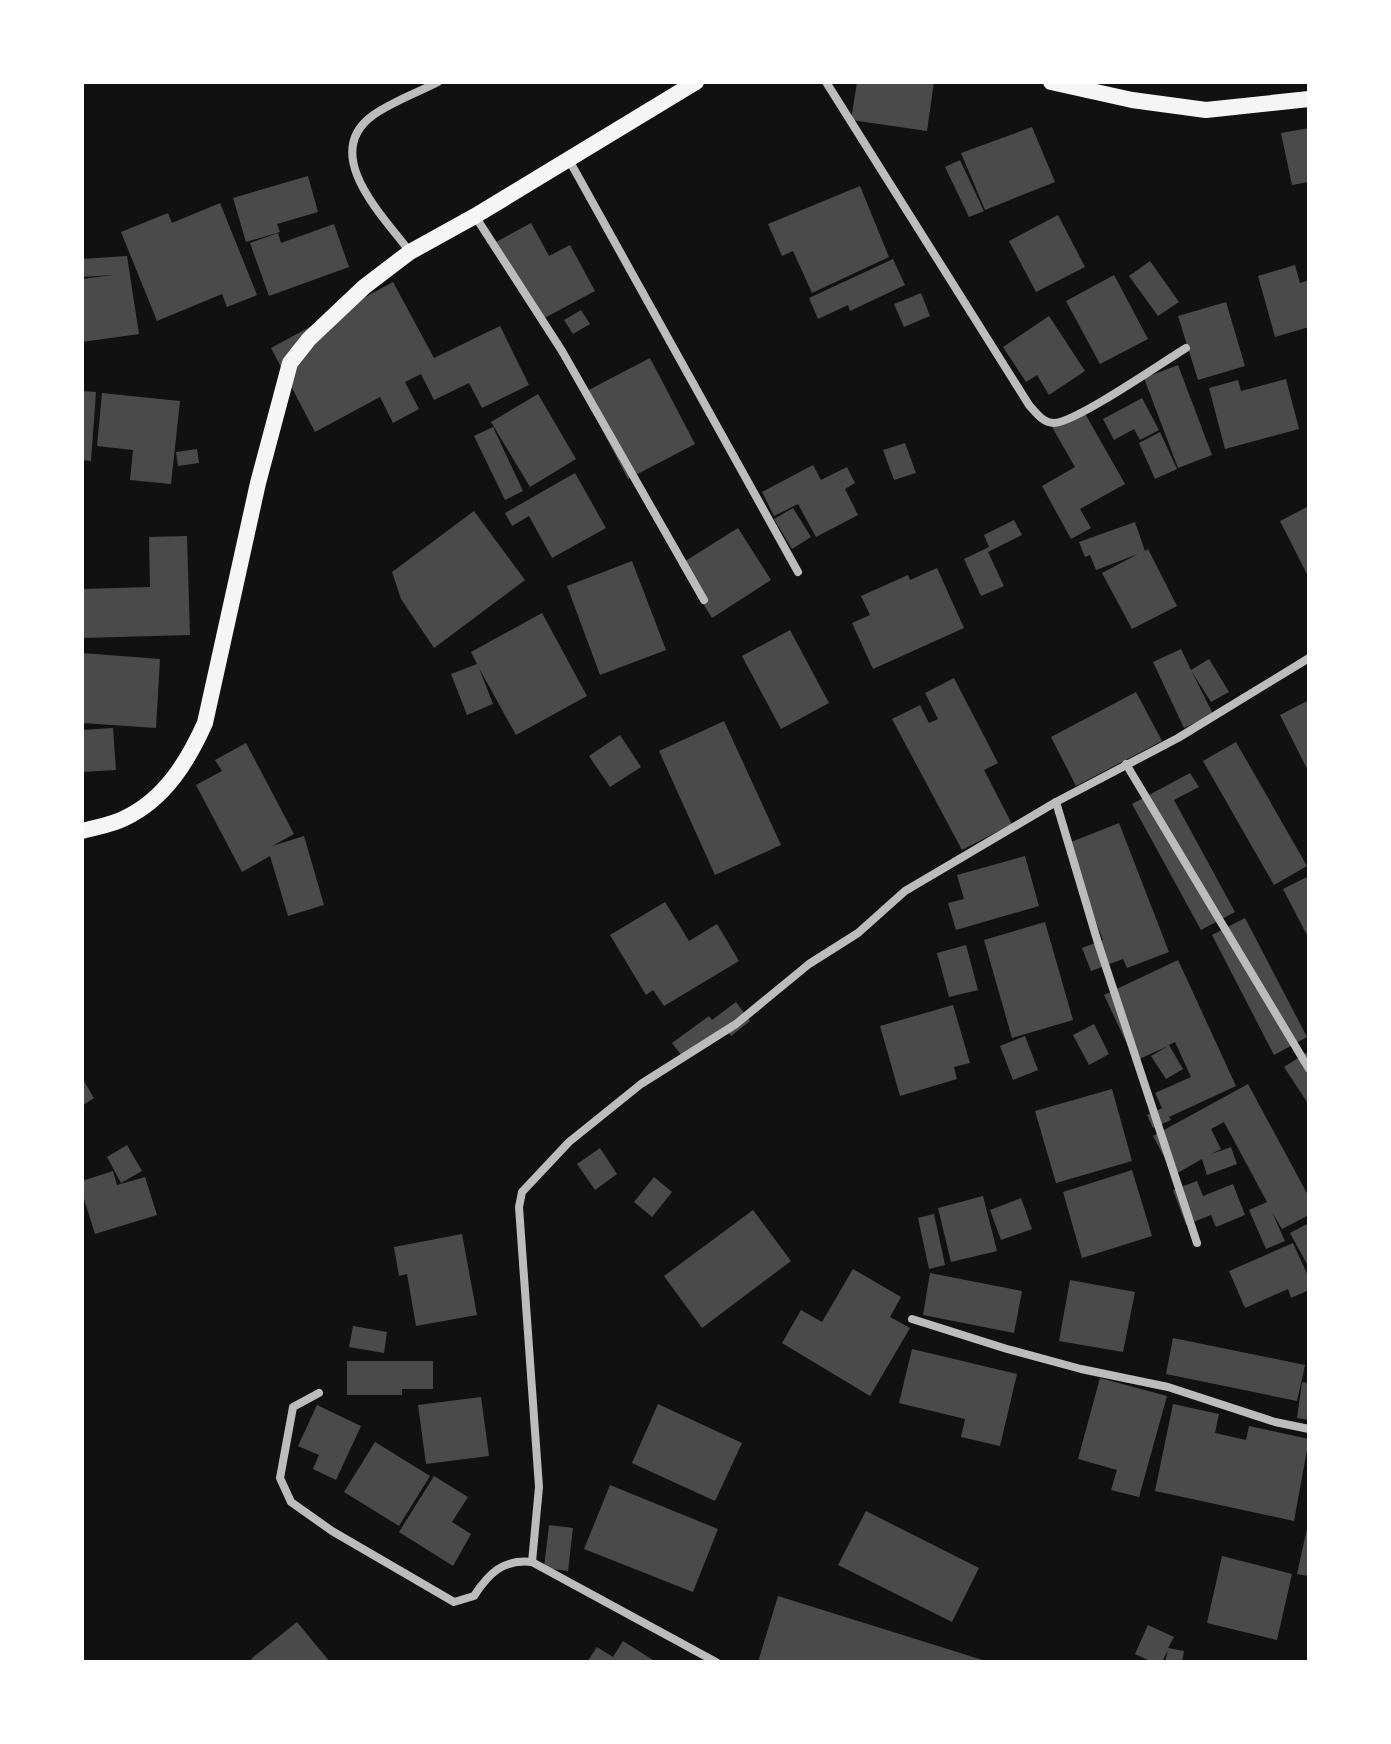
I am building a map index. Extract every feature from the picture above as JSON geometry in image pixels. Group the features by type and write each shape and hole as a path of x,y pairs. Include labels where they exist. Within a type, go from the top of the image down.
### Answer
{"main road":[{"path":"82,831 125,819 166,789 191,755 205,723 286,371 309,339 364,287 410,252 696,82"},
{"path":"1051,82 1132,100 1206,110 1309,99"}],"street":[{"path":"410,252 360,187 351,157 360,128 374,115 438,82"},
{"path":"826,82 1029,405 1047,422 1058,423 1079,413 1186,348"},
{"path":"569,160 798,572"},
{"path":"475,216 562,351 704,600"},
{"path":"532,1562 539,1487 527,1291 519,1226 522,1192 569,1142 641,1084 736,1024 809,964 858,933 905,891 1056,802 1178,738 1309,658"},
{"path":"1126,764 1309,1069"},
{"path":"1056,802 1098,943 1197,1243"},
{"path":"912,1319 1007,1349 1081,1369 1168,1387 1275,1422 1309,1429"},
{"path":"319,1393 293,1407 280,1478 291,1502 355,1545 454,1602 474,1596 500,1566 532,1562 716,1662"}],"building":[{"path":"857,82 934,82 927,131 851,120"},
{"path":"1032,127 1055,182 985,210 961,153"},
{"path":"1309,128 1309,182 1292,185 1281,133"},
{"path":"960,160 984,211 969,217 945,167"},
{"path":"308,176 318,212 277,224 280,232 246,242 233,198"},
{"path":"860,186 889,257 812,293 793,251 782,256 768,224"},
{"path":"220,203 257,295 227,307 222,294 157,321 121,232 168,213 172,223"},
{"path":"1058,215 1085,267 1036,292 1009,241"},
{"path":"531,223 549,256 570,245 595,291 539,321 496,242"},
{"path":"334,224 349,267 269,296 250,243 278,233 281,243"},
{"path":"127,256 139,334 82,342 82,279 113,275 82,277 82,259"},
{"path":"893,259 905,285 850,311 848,305 818,319 809,298"},
{"path":"1150,261 1179,302 1158,316 1129,276"},
{"path":"1295,265 1300,283 1309,280 1309,327 1275,337 1258,276"},
{"path":"1114,275 1148,339 1100,364 1066,301"},
{"path":"393,282 434,358 500,326 529,385 482,408 469,383 434,400 421,374 405,382 419,409 393,423 380,397 315,432 271,348"},
{"path":"921,293 930,316 904,327 894,304"},
{"path":"1226,302 1245,366 1198,380 1178,316"},
{"path":"581,310 590,324 573,334 564,320"},
{"path":"1049,316 1085,371 1049,395 1037,375 1026,382 1003,347"},
{"path":"650,358 695,444 628,479 583,393"},
{"path":"1178,365 1212,455 1178,468 1144,378"},
{"path":"1286,379 1299,429 1225,449 1209,388 1238,380 1241,391"},
{"path":"82,391 96,392 91,461 82,460"},
{"path":"102,393 180,401 171,484 130,480 133,450 97,446"},
{"path":"538,394 576,459 530,487 491,422"},
{"path":"1142,398 1159,430 1140,440 1134,429 1114,440 1103,419"},
{"path":"1083,410 1125,484 1080,509 1091,528 1071,539 1042,486 1075,467 1052,427"},
{"path":"493,427 523,491 505,500 474,436"},
{"path":"1160,432 1177,469 1155,479 1139,443"},
{"path":"905,443 916,473 894,480 883,450"},
{"path":"197,449 199,463 178,466 176,452"},
{"path":"813,465 821,480 847,467 855,483 845,489 858,515 816,537 798,504 774,516 762,492"},
{"path":"575,473 606,528 552,558 529,516 512,526 505,513"},
{"path":"1309,506 1309,578 1280,521"},
{"path":"793,508 811,537 792,549 774,519"},
{"path":"474,511 525,580 434,648 401,599 392,572"},
{"path":"1014,520 1022,535 988,552 1004,586 981,596 964,559 989,547 984,535"},
{"path":"1135,522 1145,551 1148,549 1177,606 1132,629 1102,573 1138,554 1096,570 1090,555 1085,557 1079,542"},
{"path":"738,528 771,580 712,618 679,565"},
{"path":"187,536 190,635 82,638 82,589 150,587 149,537"},
{"path":"632,561 666,650 600,675 567,586"},
{"path":"937,568 964,628 873,669 852,623 870,615 861,596 908,575 910,580"},
{"path":"542,613 587,696 516,735 479,668 493,704 467,715 451,674 477,664 471,652"},
{"path":"790,630 829,703 781,729 742,656"},
{"path":"1181,649 1191,670 1209,659 1229,692 1211,702 1192,672 1213,714 1184,728 1153,662"},
{"path":"82,653 160,659 156,728 82,723"},
{"path":"954,678 998,763 984,770 1012,824 962,850 892,719 920,705 929,723 938,719 925,693"},
{"path":"1136,692 1162,741 1076,786 1051,737"},
{"path":"1309,700 1309,773 1280,715"},
{"path":"724,721 781,845 715,875 659,751"},
{"path":"113,728 116,770 82,772 82,730"},
{"path":"620,735 641,767 610,787 589,756"},
{"path":"1236,742 1307,866 1274,885 1203,761"},
{"path":"246,743 294,834 272,846 304,836 324,905 288,916 270,856 242,872 196,785 222,771 215,760"},
{"path":"1190,773 1199,787 1174,800 1235,912 1201,930 1132,804"},
{"path":"1119,823 1169,952 1127,968 1123,959 1091,971 1082,948 1103,940 1066,844"},
{"path":"1025,856 1039,906 956,930 948,903 964,899 957,875"},
{"path":"1309,876 1309,939 1283,889"},
{"path":"665,902 689,941 717,924 739,961 664,1006 653,990 646,995 610,935"},
{"path":"1245,918 1307,1037 1274,1055 1212,935"},
{"path":"1045,922 1073,1020 1012,1038 984,940"},
{"path":"966,945 978,990 949,997 937,953"},
{"path":"1178,960 1236,1086 1169,1117 1171,1120 1153,1128 1147,1115 1162,1108 1155,1093 1191,1077 1175,1042 1169,1045 1183,1069 1166,1079 1151,1056 1168,1046 1135,1061 1104,995"},
{"path":"736,1002 750,1021 731,1036 726,1029 685,1060 672,1043 709,1016 712,1020"},
{"path":"953,1005 970,1063 954,1067 957,1079 900,1096 880,1026"},
{"path":"1094,1024 1109,1054 1089,1065 1073,1035"},
{"path":"1025,1036 1038,1070 1013,1080 1000,1046"},
{"path":"1309,1051 1309,1105 1284,1067"},
{"path":"82,1078 94,1098 82,1106"},
{"path":"1248,1084 1309,1197 1309,1215 1282,1229 1272,1212 1285,1241 1266,1249 1249,1210 1267,1202 1224,1122 1211,1129 1221,1149 1211,1154 1231,1147 1237,1164 1207,1175 1202,1159 1174,1175 1153,1136"},
{"path":"1112,1089 1132,1161 1056,1183 1035,1111"},
{"path":"127,1145 142,1171 121,1183 107,1157"},
{"path":"600,1148 617,1174 595,1190 577,1164"},
{"path":"1132,1170 1152,1236 1082,1258 1063,1192"},
{"path":"113,1171 117,1185 145,1177 157,1215 95,1234 84,1199 82,1201 82,1181"},
{"path":"654,1177 672,1192 652,1217 634,1202"},
{"path":"1197,1181 1203,1196 1233,1184 1245,1215 1216,1227 1211,1215 1186,1225 1173,1190"},
{"path":"983,1196 997,1251 951,1262 938,1208"},
{"path":"1021,1198 1032,1229 1001,1240 990,1210"},
{"path":"753,1210 791,1261 702,1328 664,1276"},
{"path":"934,1214 945,1265 929,1269 918,1218"},
{"path":"1309,1223 1309,1268 1290,1233"},
{"path":"462,1234 477,1315 416,1326 407,1274 399,1276 394,1247"},
{"path":"1293,1243 1309,1278 1309,1290 1291,1298 1288,1289 1245,1308 1229,1271"},
{"path":"853,1269 901,1297 890,1317 910,1328 870,1396 782,1343 801,1310 822,1322"},
{"path":"930,1273 1022,1291 1014,1333 923,1315"},
{"path":"1070,1280 1135,1292 1123,1352 1059,1341"},
{"path":"353,1326 387,1332 384,1353 349,1347"},
{"path":"1173,1338 1305,1365 1297,1401 1166,1374"},
{"path":"912,1349 1017,1374 1000,1446 961,1437 965,1419 899,1403"},
{"path":"347,1361 433,1361 433,1389 402,1389 402,1395 347,1395"},
{"path":"1100,1378 1167,1396 1139,1497 1111,1490 1117,1470 1078,1459"},
{"path":"1302,1382 1309,1383 1309,1420 1297,1418"},
{"path":"481,1397 489,1456 426,1464 418,1405"},
{"path":"658,1404 742,1443 715,1501 632,1463"},
{"path":"1173,1404 1219,1414 1215,1433 1246,1440 1249,1426 1309,1439 1294,1521 1155,1491"},
{"path":"317,1405 361,1426 336,1480 313,1469 319,1455 298,1446"},
{"path":"375,1442 430,1476 399,1526 344,1492"},
{"path":"434,1476 468,1497 452,1522 471,1534 453,1566 399,1532"},
{"path":"610,1485 718,1529 693,1592 584,1549"},
{"path":"866,1511 979,1568 952,1622 838,1565"},
{"path":"1309,1524 1309,1576 1297,1574"},
{"path":"549,1525 573,1528 568,1571 544,1568"},
{"path":"1222,1556 1292,1574 1277,1640 1207,1623"},
{"path":"778,1596 986,1661 758,1662"},
{"path":"297,1622 330,1662 253,1662 251,1659"},
{"path":"1148,1625 1174,1637 1168,1648 1184,1651 1182,1662 1165,1662 1168,1650 1162,1662 1152,1662 1135,1654"},
{"path":"623,1641 656,1662 587,1662 597,1647 613,1657"}]}
